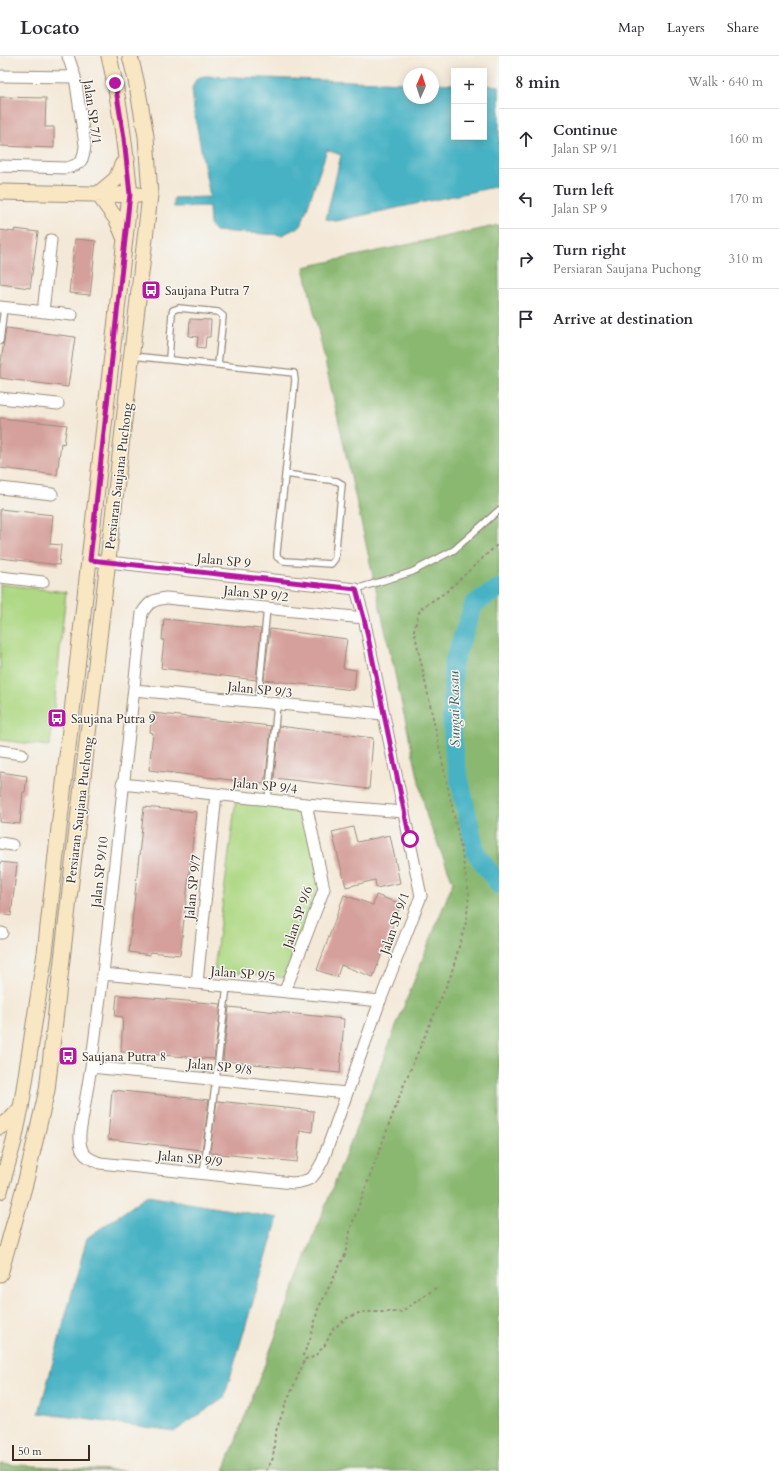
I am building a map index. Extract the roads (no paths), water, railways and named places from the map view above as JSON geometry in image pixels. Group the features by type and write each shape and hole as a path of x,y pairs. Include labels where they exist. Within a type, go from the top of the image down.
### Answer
{"street":[{"name":"Jalan SP 7/1","path":"0,166 66,168 81,162 84,156 85,145 75,77 68,56"},
{"name":"Persiaran Saujana Puchong","path":"0,1190 11,1157 7,1140 21,1108 45,953 130,194 123,130 109,56"},
{"name":"Persiaran Saujana Puchong","path":"0,1274 36,1141 47,1090 150,195 146,136 130,56"},
{"path":"0,76 75,77"},
{"path":"98,194 116,179 126,159"},
{"path":"0,192 150,195"},
{"path":"98,194 117,220 125,240"},
{"path":"43,312 51,240"},
{"path":"2,307 72,315"},
{"path":"0,398 58,404"},
{"path":"0,488 52,494"},
{"name":"Jalan SP 9","path":"90,560 356,589"},
{"path":"0,577 43,582"},
{"name":"Jalan SP 9/1","path":"306,1182 315,1176 323,1160 380,1001 421,896 364,618 356,589"},
{"name":"Jalan SP 9/2","path":"147,604 156,599 166,598 364,618"},
{"name":"Jalan SP 9/10","path":"79,1144 103,974 122,784 134,690 141,618 147,604"},
{"name":"Jalan SP 9/3","path":"134,690 277,705 383,714"},
{"path":"0,751 22,754"},
{"name":"Jalan SP 9/4","path":"122,784 306,804 404,812"},
{"name":"Jalan SP 9/7","path":"197,982 216,794"},
{"name":"Jalan SP 9/6","path":"285,991 324,889 306,804"},
{"path":"0,843 12,844"},
{"name":"Jalan SP 9/5","path":"103,974 380,1001"},
{"name":"Jalan SP 9/8","path":"91,1067 346,1093"},
{"path":"0,1127 11,1119 21,1108"},
{"path":"26,1180 26,1167 11,1157 36,1141"},
{"name":"Jalan SP 9/9","path":"79,1144 83,1154 91,1160 100,1163 293,1183 306,1182"}],"lane":[{"path":"0,341 2,307"},
{"path":"169,359 172,314 173,310 179,308 218,312 222,316 218,364"},
{"path":"132,356 294,373 295,380 285,474 277,552 277,557 284,561 331,564 335,559 342,484 337,481 285,474"},
{"path":"356,589 412,572 454,550 499,510"},
{"path":"258,702 266,608"},
{"path":"268,800 277,705"},
{"path":"203,1174 227,986"}],"water":[{"path":"205,76 403,83 403,104 439,104 439,83 451,84 451,140 487,140 487,85 499,86 499,186 336,221 326,219 341,155 327,150 301,226 282,235 215,231 210,225 209,206 174,207 174,198 210,197 194,111 192,88 197,78"},
{"path":"147,1196 278,1218 224,1398 175,1431 39,1413 87,1238"}],"waterway":[{"name":"Sungai Rasau","path":"499,588 474,604 453,664 452,727 455,760 476,853 499,885"}],"place":[{"name":"Saujana Putra 7","path":"151,290"},
{"name":"Saujana Putra 9","path":"57,718"},
{"name":"Saujana Putra 8","path":"68,1056"}]}
